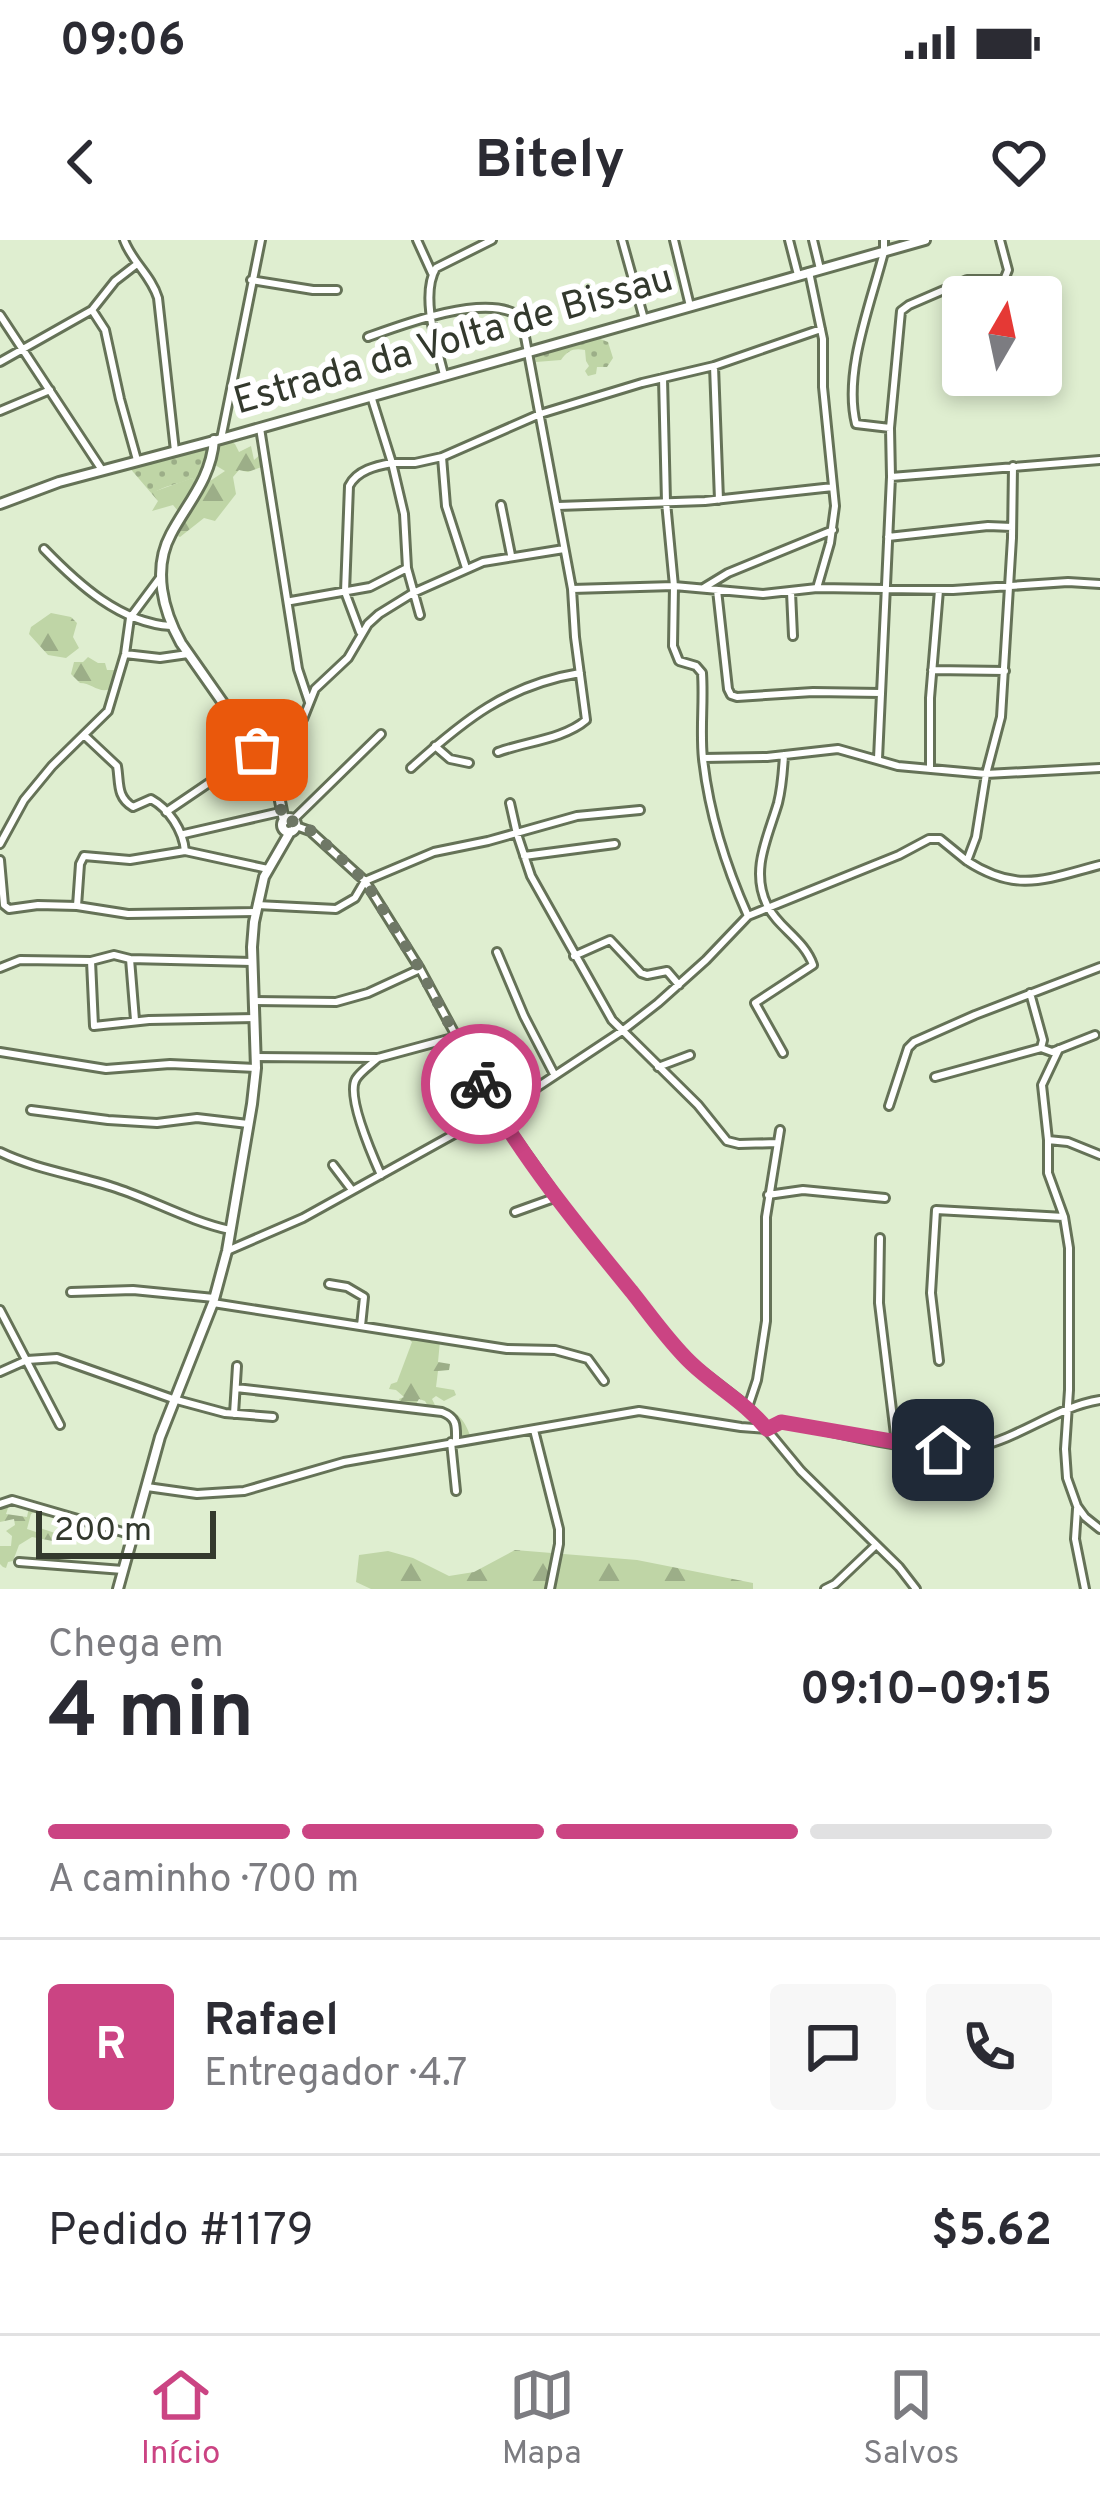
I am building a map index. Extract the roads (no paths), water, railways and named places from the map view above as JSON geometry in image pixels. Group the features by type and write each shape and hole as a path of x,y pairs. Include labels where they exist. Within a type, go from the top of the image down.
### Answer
{"street":[{"path":"124,240 158,298 175,451"},
{"path":"261,240 211,464 168,538 162,576 171,626 257,750 288,823"},
{"path":"417,240 431,273 431,315 444,375"},
{"path":"431,273 492,240"},
{"path":"622,240 644,319"},
{"path":"674,240 691,306"},
{"path":"789,240 821,329 836,506 818,588"},
{"path":"813,240 820,269"},
{"path":"884,240 855,365 853,412 860,426 890,428"},
{"name":"Estrada da Volta de Bissau","path":"0,504 59,482 926,240"},
{"path":"878,759 890,428 901,311 967,280 1004,280 1008,269 1000,240"},
{"path":"0,362 92,310 115,281 138,264"},
{"path":"251,280 337,290"},
{"path":"368,337 431,315 496,308 510,310 523,326 572,589 586,720 498,752"},
{"path":"92,310 105,330 137,461"},
{"path":"0,315 102,470"},
{"path":"361,636 345,592 353,478 392,464 442,457 540,414 714,366 821,329"},
{"path":"714,366 719,500"},
{"path":"663,378 674,656 702,673 703,758 719,836 748,916"},
{"path":"0,411 50,390"},
{"path":"371,396 404,514 407,568 420,615"},
{"path":"260,428 298,669 309,703"},
{"path":"442,457 446,506 466,568"},
{"path":"891,477 1100,460"},
{"path":"967,861 998,732 1005,671 1012,466"},
{"path":"557,506 719,500 833,487"},
{"path":"501,505 511,556"},
{"path":"887,538 1012,526"},
{"path":"701,589 832,530"},
{"path":"44,549 68,574 130,618 171,626"},
{"path":"166,812 298,724 315,689 348,658 373,618 466,568 564,549"},
{"path":"289,602 378,585 407,568"},
{"path":"0,844 24,800 111,704 130,618 162,576"},
{"path":"572,589 674,586 750,594 818,588 939,590 1100,584"},
{"path":"717,590 731,695 881,693"},
{"path":"930,769 939,590"},
{"path":"791,592 793,636"},
{"path":"125,654 160,658 188,654"},
{"path":"932,670 1005,671"},
{"path":"412,768 461,724 509,694 580,673"},
{"path":"118,1589 173,1399 213,1300 227,1251 256,1062 252,962 256,909 268,869 288,823 381,734"},
{"path":"84,735 117,766 120,793 128,804 133,807 154,800 183,834 185,851"},
{"path":"435,746 450,759 469,763"},
{"path":"703,758 838,749 898,766 986,774 1100,768"},
{"path":"783,1053 754,1003 809,970 812,962 798,939 768,909 760,884 784,755"},
{"path":"510,802 524,856 542,899 606,1012 727,1141 777,1143"},
{"path":"0,860 6,908 77,906 128,914 336,909 355,898 365,881 434,852 577,816 640,810"},
{"path":"183,834 288,823 308,828 365,881 420,969 497,1112 557,1198 690,1362 748,1407 801,1471 916,1589"},
{"path":"227,1251 286,1227 555,1076 679,985 748,916 929,839 940,839 967,861 1012,881 1100,865"},
{"path":"524,856 615,844"},
{"path":"77,906 84,856 130,860 185,851 268,869"},
{"path":"574,956 612,941 641,973 664,970 679,985"},
{"path":"497,952 555,1076"},
{"path":"0,968 20,960 91,961 114,955 252,962"},
{"path":"130,959 135,1021"},
{"path":"91,961 94,1026 255,1018"},
{"path":"890,1106 910,1045 1100,967"},
{"path":"254,1001 336,1002 420,969"},
{"path":"1030,993 1041,1048"},
{"path":"935,1077 1041,1048 1052,1052 1095,1035"},
{"path":"0,1052 106,1069 378,1058 456,1037"},
{"path":"1059,1049 1042,1085 1048,1173 1069,1248 1066,1463 1077,1506 1100,1529"},
{"path":"658,1067 690,1055"},
{"path":"378,1058 358,1076 353,1088 381,1175"},
{"path":"31,1110 122,1121 197,1118 249,1124"},
{"path":"748,1407 766,1321 768,1195 779,1130"},
{"path":"1048,1140 1068,1142 1100,1155"},
{"path":"0,1152 230,1230"},
{"path":"333,1165 353,1191"},
{"path":"768,1195 803,1190 885,1198"},
{"path":"515,1212 557,1198"},
{"path":"939,1360 931,1293 936,1210 1064,1217"},
{"path":"880,1238 879,1303 896,1443"},
{"path":"329,1284 364,1297 361,1326"},
{"path":"71,1292 133,1290 507,1348 555,1350 588,1359 604,1381"},
{"path":"0,1310 60,1425"},
{"path":"0,1372 27,1360 57,1358 173,1399 234,1414 273,1417"},
{"path":"234,1414 237,1366"},
{"path":"236,1388 442,1412 456,1422 455,1491"},
{"path":"146,1487 227,1493 344,1462 638,1411 767,1429 781,1422 943,1450 968,1449 1100,1400"},
{"path":"534,1430 559,1529 550,1589"},
{"path":"0,1504 12,1500 133,1535"},
{"path":"1077,1506 1075,1539 1084,1589"},
{"path":"825,1589 876,1544"},
{"path":"19,1562 123,1570"}]}
